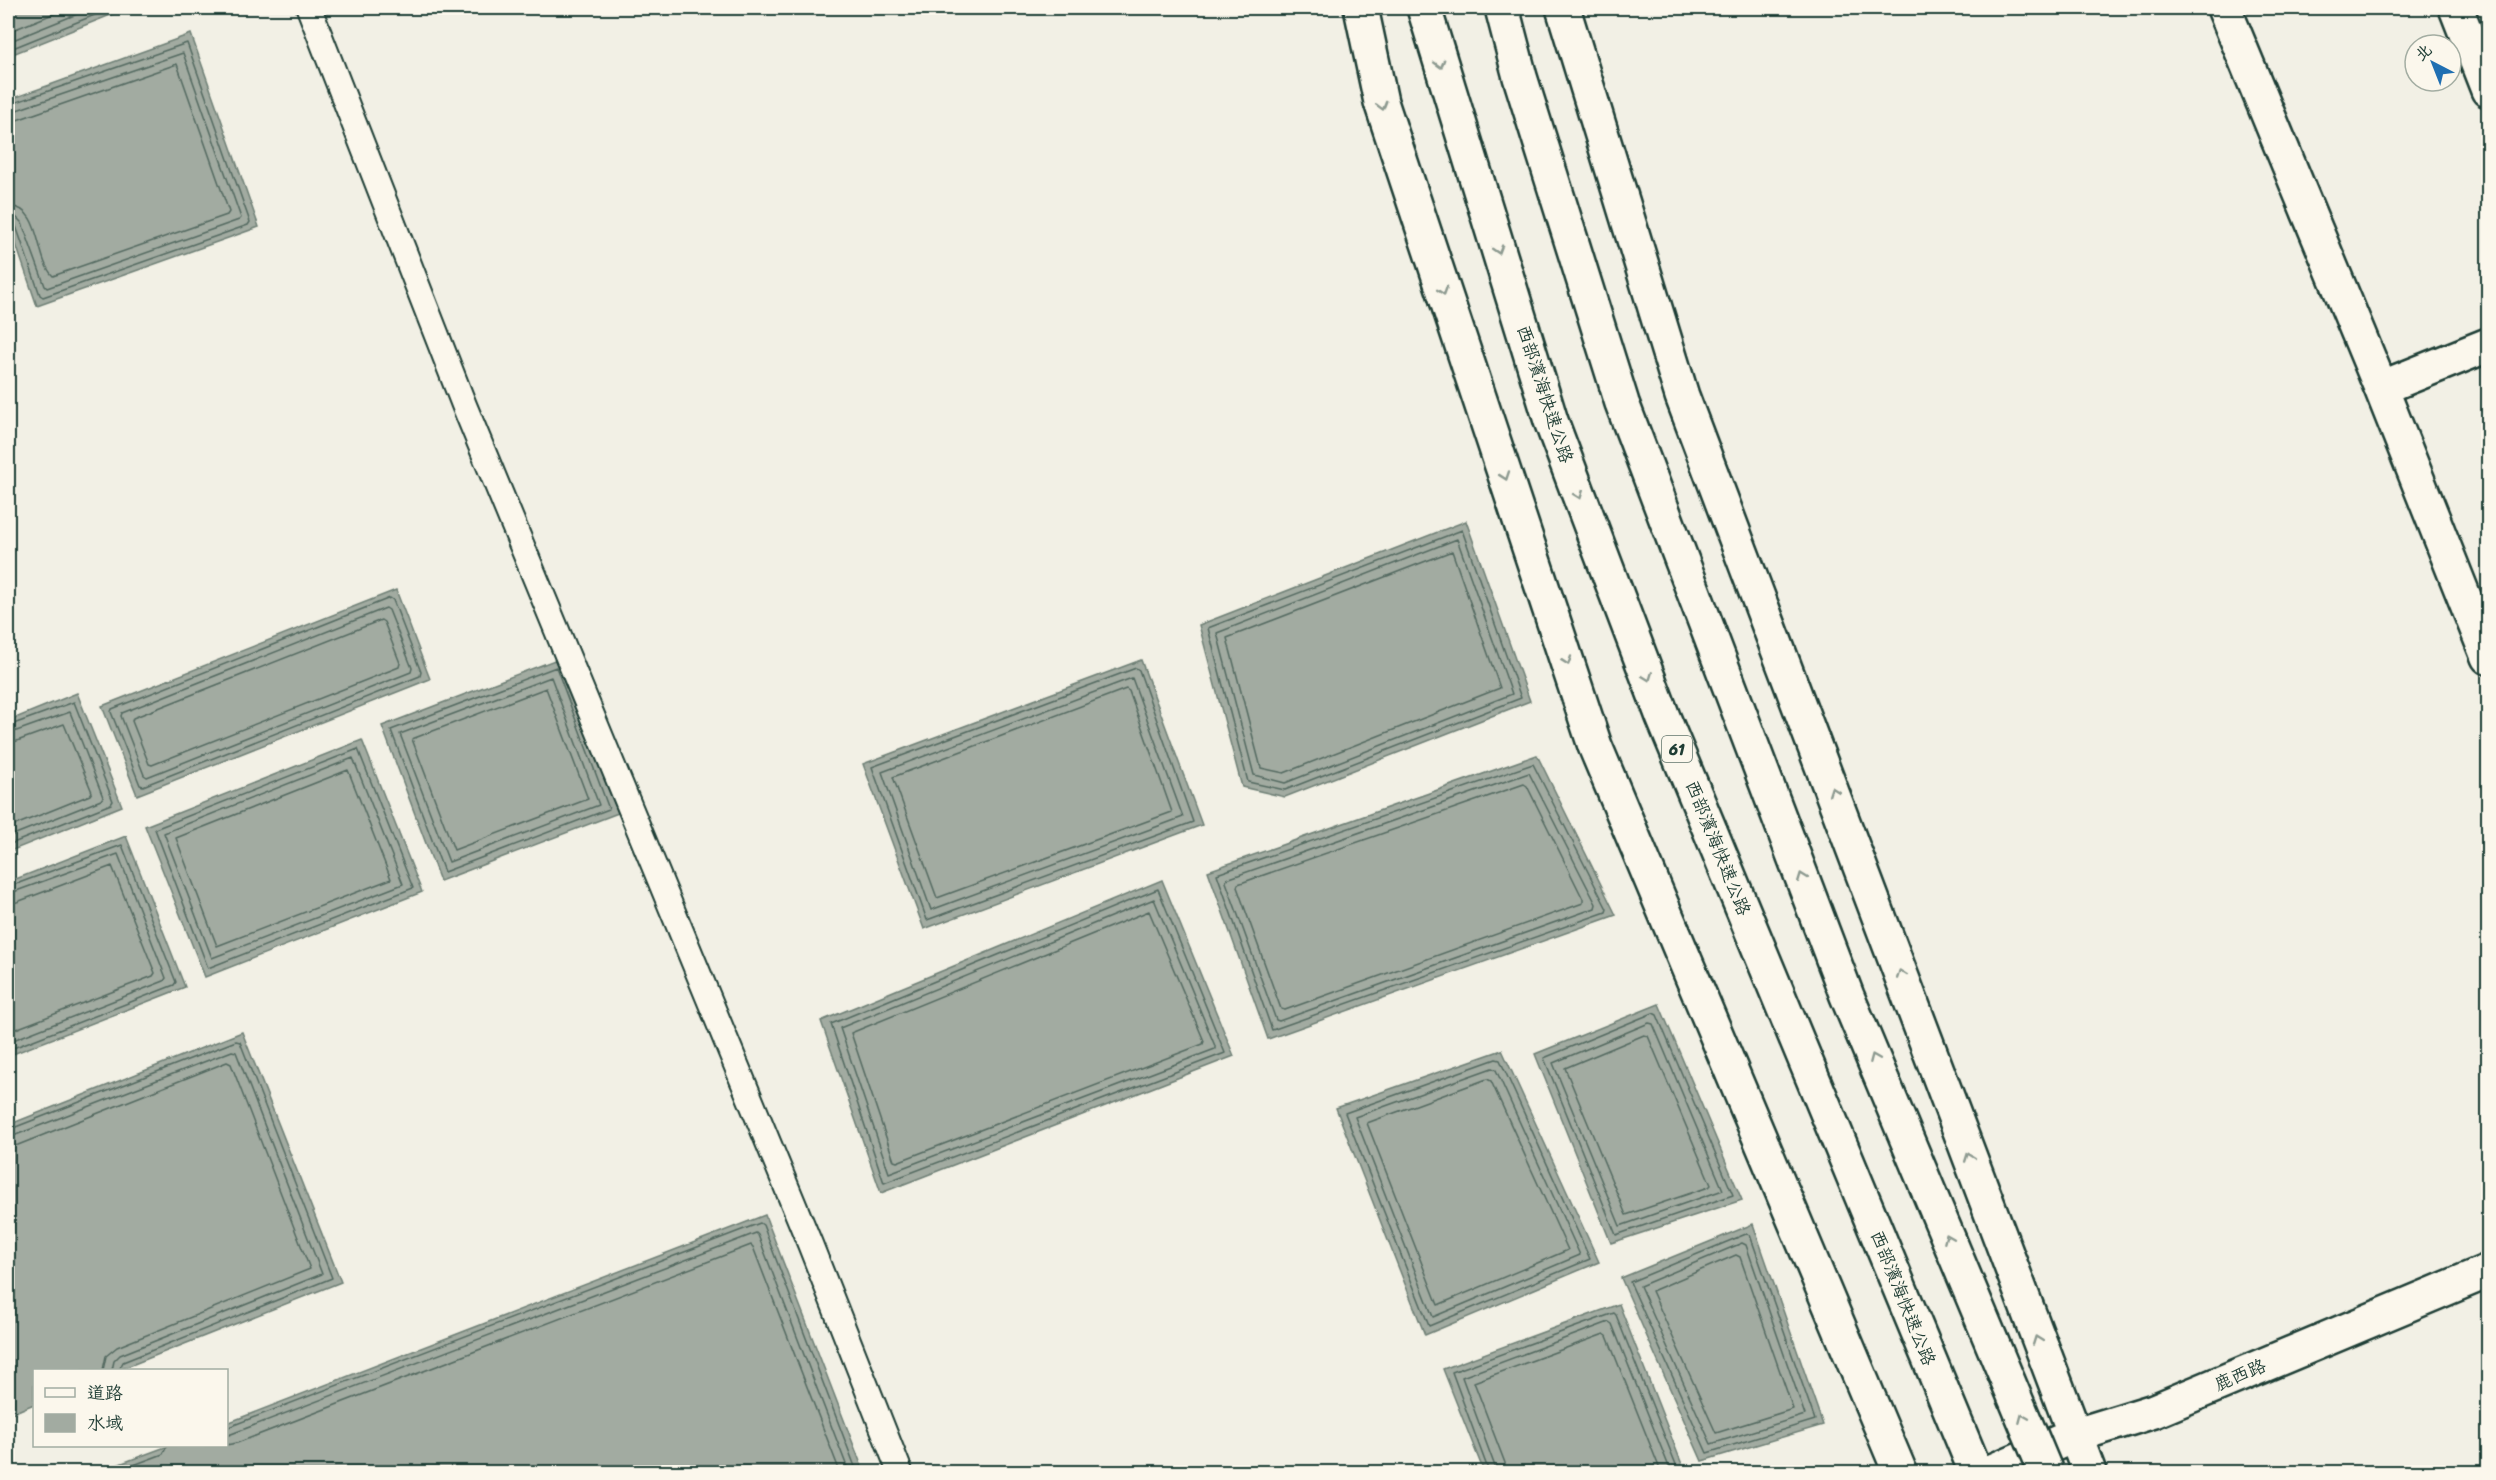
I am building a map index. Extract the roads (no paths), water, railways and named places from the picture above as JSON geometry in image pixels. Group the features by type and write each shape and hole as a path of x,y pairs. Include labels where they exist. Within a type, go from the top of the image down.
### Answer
{"main road":[{"path":"1361,8 1381,102 1595,746 1900,1473"},
{"name":"西部濱海快速公路","path":"1424,8 1551,421 1664,717 1976,1473"},
{"path":"1502,8 1520,77 1622,403 1848,996 2046,1473"},
{"path":"1563,8 1682,396 1800,702 2073,1436 2089,1473"},
{"path":"2224,8 2381,388 2488,657"},
{"path":"2456,8 2488,90"},
{"path":"2381,388 2488,345"},
{"name":"鹿西路","path":"1990,1473 2073,1436 2154,1411 2488,1271"}],"lane":[{"path":"309,8 464,405 810,1244 900,1473"}],"water":[{"path":"8,8 128,8 8,56"},
{"path":"191,34 259,227 37,306 8,221 8,100"},
{"path":"1466,521 1530,701 1285,797 1242,787 1199,625"},
{"path":"396,590 430,679 137,795 102,706"},
{"path":"560,658 618,813 440,881 382,726"},
{"path":"1141,660 1202,825 924,929 863,764"},
{"path":"77,693 122,806 8,852 8,721"},
{"path":"362,740 422,892 205,977 145,826"},
{"path":"1537,755 1616,915 1268,1039 1208,871"},
{"path":"126,836 185,987 8,1056 8,882"},
{"path":"1162,880 1234,1056 881,1193 821,1021"},
{"path":"1659,1004 1742,1200 1611,1243 1535,1054"},
{"path":"242,1032 341,1282 122,1369 33,1369 33,1404 8,1415 8,1125"},
{"path":"1502,1050 1599,1262 1425,1335 1336,1108"},
{"path":"765,1215 864,1472 98,1472 165,1447 228,1447 228,1423"},
{"path":"1753,1224 1823,1425 1702,1461 1621,1278"},
{"path":"1619,1304 1685,1472 1484,1472 1443,1369"}]}
